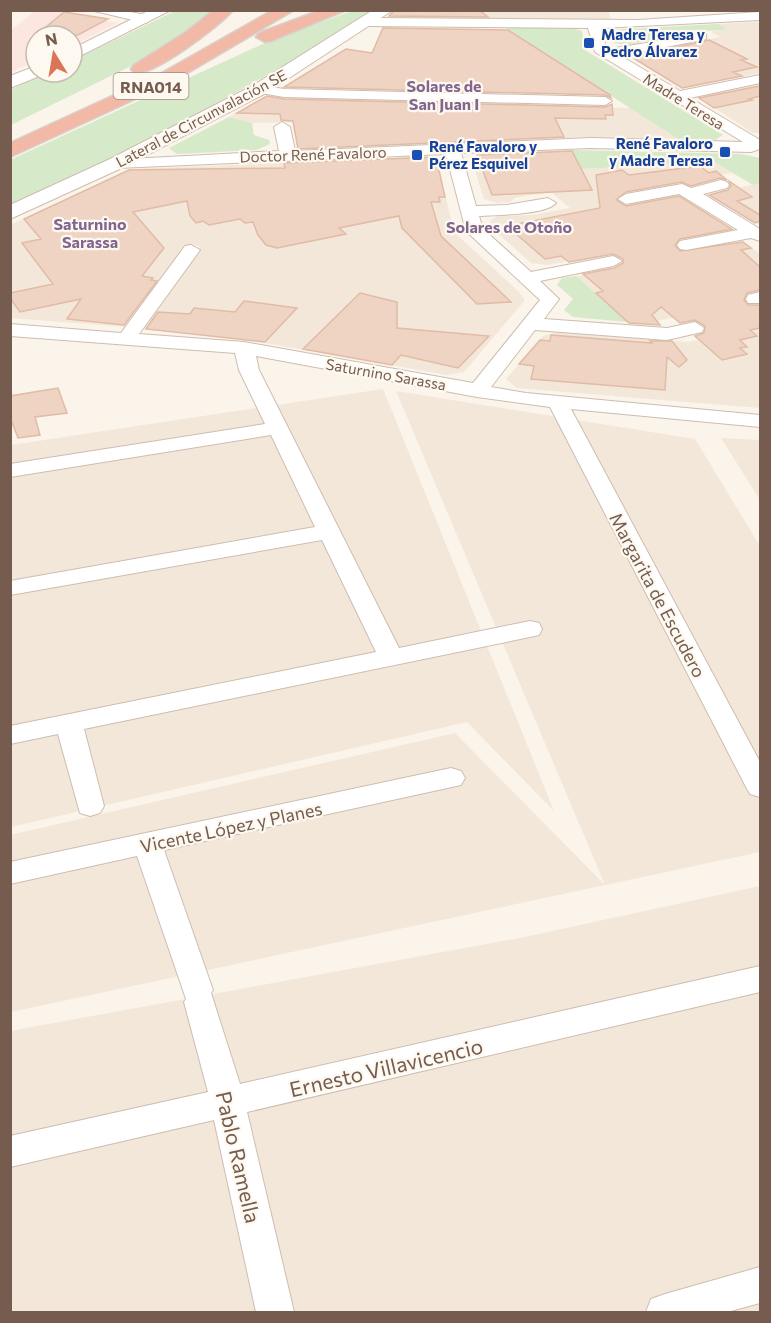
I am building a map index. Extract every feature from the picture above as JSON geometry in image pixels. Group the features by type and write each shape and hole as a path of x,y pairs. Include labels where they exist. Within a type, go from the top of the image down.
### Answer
{"highway":[{"path":"18,133 119,80 192,36 225,10"},
{"name":"RNA014","path":"18,133 165,63 261,10"},
{"name":"RNA014","path":"10,151 132,95 286,10"},
{"path":"132,95 255,41 338,10"}],"street":[{"path":"96,10 146,19"},
{"path":"84,49 163,10"},
{"name":"Lateral de Circunvalación SE","path":"10,213 117,163 260,89 385,10"},
{"path":"368,22 638,24 760,16"},
{"path":"593,24 600,49 608,54 701,36"},
{"name":"Madre Teresa","path":"608,54 760,146"},
{"path":"10,83 24,77"},
{"path":"677,96 760,79"},
{"path":"260,89 284,93 604,101"},
{"path":"282,127 288,156"},
{"name":"Doctor René Favaloro","path":"117,163 591,143 760,146"},
{"path":"452,149 475,231 550,299 477,391"},
{"path":"626,199 721,184"},
{"path":"686,191 757,234"},
{"path":"469,211 507,210 548,204"},
{"path":"686,245 757,234"},
{"path":"127,338 191,250"},
{"path":"527,278 614,261"},
{"path":"531,324 667,334 695,328"},
{"name":"Saturnino Sarassa","path":"10,330 244,348 477,391 557,402 760,421"},
{"path":"244,348 249,370 392,659"},
{"name":"Margarita de Escudero","path":"557,402 760,787"},
{"path":"10,471 278,428"},
{"path":"10,588 329,532"},
{"path":"10,735 392,659 530,629"},
{"path":"69,724 90,806"},
{"name":"Vicente López y Planes","path":"10,873 451,778"},
{"name":"Pablo Ramella","path":"148,845 199,996 228,1103 275,1312"},
{"name":"Ernesto Villavicencio","path":"10,1152 760,979"},
{"path":"664,1312 760,1285"}],"shaded area":[{"path":"407,10 609,10 610,19 405,18 400,15"},
{"path":"35,11 55,11 118,23 84,40 84,24 24,24 24,66 11,72 11,30"},
{"path":"760,22 760,73 689,87 678,86 631,57 633,54 720,37 711,32 726,29 718,24"},
{"path":"760,84 760,133 753,133 702,100 704,96"},
{"path":"266,97 457,101 462,104 507,102 513,105 517,103 564,106 584,104 590,107 631,108 678,139 591,137 308,148 298,143 293,122 252,123 229,117"},
{"path":"571,150 581,169 714,162 732,173 608,193 623,206 670,195 681,197 728,227 725,232 667,241 685,254 742,241 760,254 760,289 736,294 755,310 760,309 760,408 517,388 506,379 543,336 558,332 687,342 723,335 697,313 646,323 628,322 576,276 641,267 617,247 571,256 568,261 548,265 531,263 492,228 490,221 497,216 532,215 570,208 551,192 515,198 510,202 498,203 484,199 471,158 481,154"},
{"path":"425,157 437,161 454,232 525,300 464,372 447,375 249,340 141,328 200,246 188,245 181,249 181,254 128,327 11,318 10,225 131,169"},
{"path":"760,183 760,225 716,193"},
{"path":"383,389 554,811 467,722 11,827 11,445"},
{"path":"396,391 695,439 760,546 760,852 11,1012 10,835 455,733 605,885"},
{"path":"721,438 760,440 760,500"},
{"path":"760,886 760,1312 11,1312 10,1031 520,938"}],"green space":[{"path":"175,11 217,11 137,63 11,125 10,90 24,83 84,84 84,55"},
{"path":"352,11 374,11 286,65 196,115 11,206 10,160 269,41"},
{"path":"718,24 727,29 673,31 671,37 626,45 614,43 610,30"},
{"path":"506,28 572,28 582,31 585,50 723,135 715,140 678,139"},
{"path":"229,117 252,123 254,135 269,140 270,144 256,150 177,154 169,148"},
{"path":"571,150 741,154 760,158 760,183 753,185 714,162 581,169"},
{"path":"576,276 628,322 573,317 564,310 573,299 557,285 562,278"}],"building":[{"path":"395,10 479,10 488,17 389,16"},
{"path":"64,12 108,19 84,32 84,24 50,24"},
{"path":"383,28 508,30 610,95 611,98 605,95 284,87 346,49 372,53"},
{"path":"709,40 747,59 741,60 757,67 733,72 742,76 682,88 635,59 640,58 635,56"},
{"path":"760,86 760,96 749,99 752,100 714,108 699,98"},
{"path":"267,96 284,99 605,107 612,104 613,115 605,115 606,119 555,118 564,137 298,149 293,121 281,120 280,114 237,113"},
{"path":"572,151 592,190 492,195 477,155"},
{"path":"436,157 445,197 439,197 440,202 431,202 441,236 511,302 477,304 402,228 399,216 339,228 346,234 277,248 266,245 258,235 253,222 245,223 240,219 209,225 203,221 196,223 190,216 187,201 133,212 164,248 142,276 157,281 124,325 67,319 81,299 20,312 10,298 10,293 53,284 22,243 41,239 24,219 129,170 285,168 284,163"},
{"path":"700,166 709,173 716,171 727,180 720,178 691,186 682,182 626,192 616,200 626,206 679,196 732,229 680,239 675,245 680,251 743,242 751,248 741,250 760,267 760,290 747,293 744,300 748,305 760,305 760,328 750,330 757,336 740,340 747,347 740,348 747,354 722,360 695,336 704,333 705,326 695,320 680,323 661,307 652,315 660,325 629,323 596,293 603,291 583,274 614,268 623,263 623,259 613,254 569,262 561,256 545,259 507,226 600,208 596,175 622,170 629,175"},
{"path":"729,181 752,197 737,201 760,215 760,221 755,223 709,195 728,190 731,186"},
{"path":"360,293 397,302 397,328 489,336 458,368 401,355 392,365 303,349"},
{"path":"244,301 297,308 265,342 146,329 158,312 190,314 194,308 235,312"},
{"path":"551,335 652,343 650,341 672,341 687,360 679,367 667,357 665,390 531,379 534,366 519,364 540,340 550,341"},
{"path":"58,388 67,413 35,417 40,435 18,438 10,417 10,396"}],"place":[{"name":"Madre Teresa y Pedro Álvarez","path":"589,43"},
{"name":"René Favaloro y Madre Teresa","path":"725,152"},
{"name":"René Favaloro y Pérez Esquivel","path":"417,155"}],"district":[{"name":"Solares de San Juan I","path":"444,94"},
{"name":"Solares de Otoño","path":"509,226"},
{"name":"Saturnino Sarassa","path":"90,232"}]}
